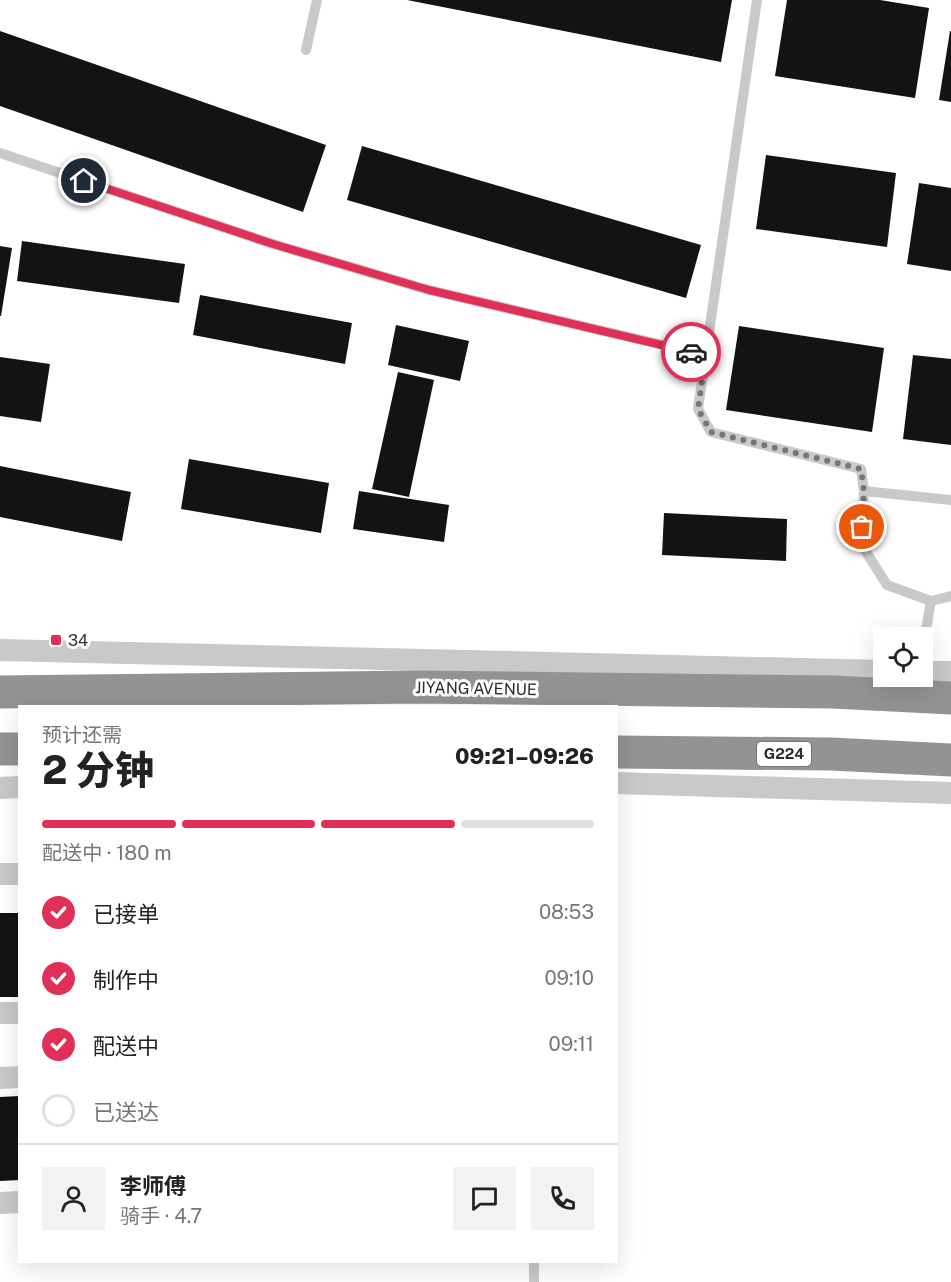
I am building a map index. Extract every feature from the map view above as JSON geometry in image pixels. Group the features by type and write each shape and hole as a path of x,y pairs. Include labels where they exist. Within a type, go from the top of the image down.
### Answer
{"highway":[{"name":"JIYANG AVENUE","path":"0,692 417,687 833,692 951,698"},
{"path":"0,749 18,749"},
{"name":"G224","path":"618,752 831,754 951,760"}],"street":[{"path":"0,650 873,671"},
{"path":"933,672 951,672"},
{"path":"618,783 951,793"},
{"path":"0,788 18,787"},
{"path":"0,874 18,874"},
{"path":"0,1013 18,1013"},
{"path":"0,1078 18,1077"},
{"path":"0,1203 18,1202"}],"lane":[{"path":"306,50 316,0"},
{"path":"757,0 698,409 711,432 861,469 864,491 861,544 887,585 931,601 951,596"},
{"path":"0,153 273,244 429,290 706,355"},
{"path":"864,491 951,500"},
{"path":"926,627 931,601"},
{"path":"534,1263 534,1282"}],"building":[{"path":"407,0 732,0 721,62"},
{"path":"787,0 880,0 929,8 915,98 775,76"},
{"path":"0,31 326,145 303,212 0,106"},
{"path":"951,31 951,102 939,100"},
{"path":"362,146 701,245 686,298 347,200"},
{"path":"766,155 896,173 887,247 756,229"},
{"path":"919,183 951,188 951,271 907,264"},
{"path":"22,241 185,264 179,303 17,281"},
{"path":"0,246 12,248 1,316 0,316"},
{"path":"200,295 352,323 345,364 193,335"},
{"path":"396,325 469,341 460,381 388,365"},
{"path":"739,326 884,348 872,432 726,410"},
{"path":"913,355 951,359 951,445 903,439"},
{"path":"0,357 50,364 41,422 0,416"},
{"path":"398,372 434,380 409,497 372,489"},
{"path":"189,459 329,483 321,533 181,509"},
{"path":"0,466 131,492 122,541 0,517"},
{"path":"359,491 449,505 444,542 353,529"},
{"path":"664,513 787,519 786,561 662,555"},
{"path":"0,913 18,913 18,997 0,997"},
{"path":"18,1096 18,1180 0,1181 0,1097"}],"way so far":[{"path":"691,352 706,355 698,409 711,432 861,469 864,491 862,527"}],"place":[{"name":"34","path":"56,640"}],"route":[{"path":"84,181 273,244 429,290 691,352"}]}
